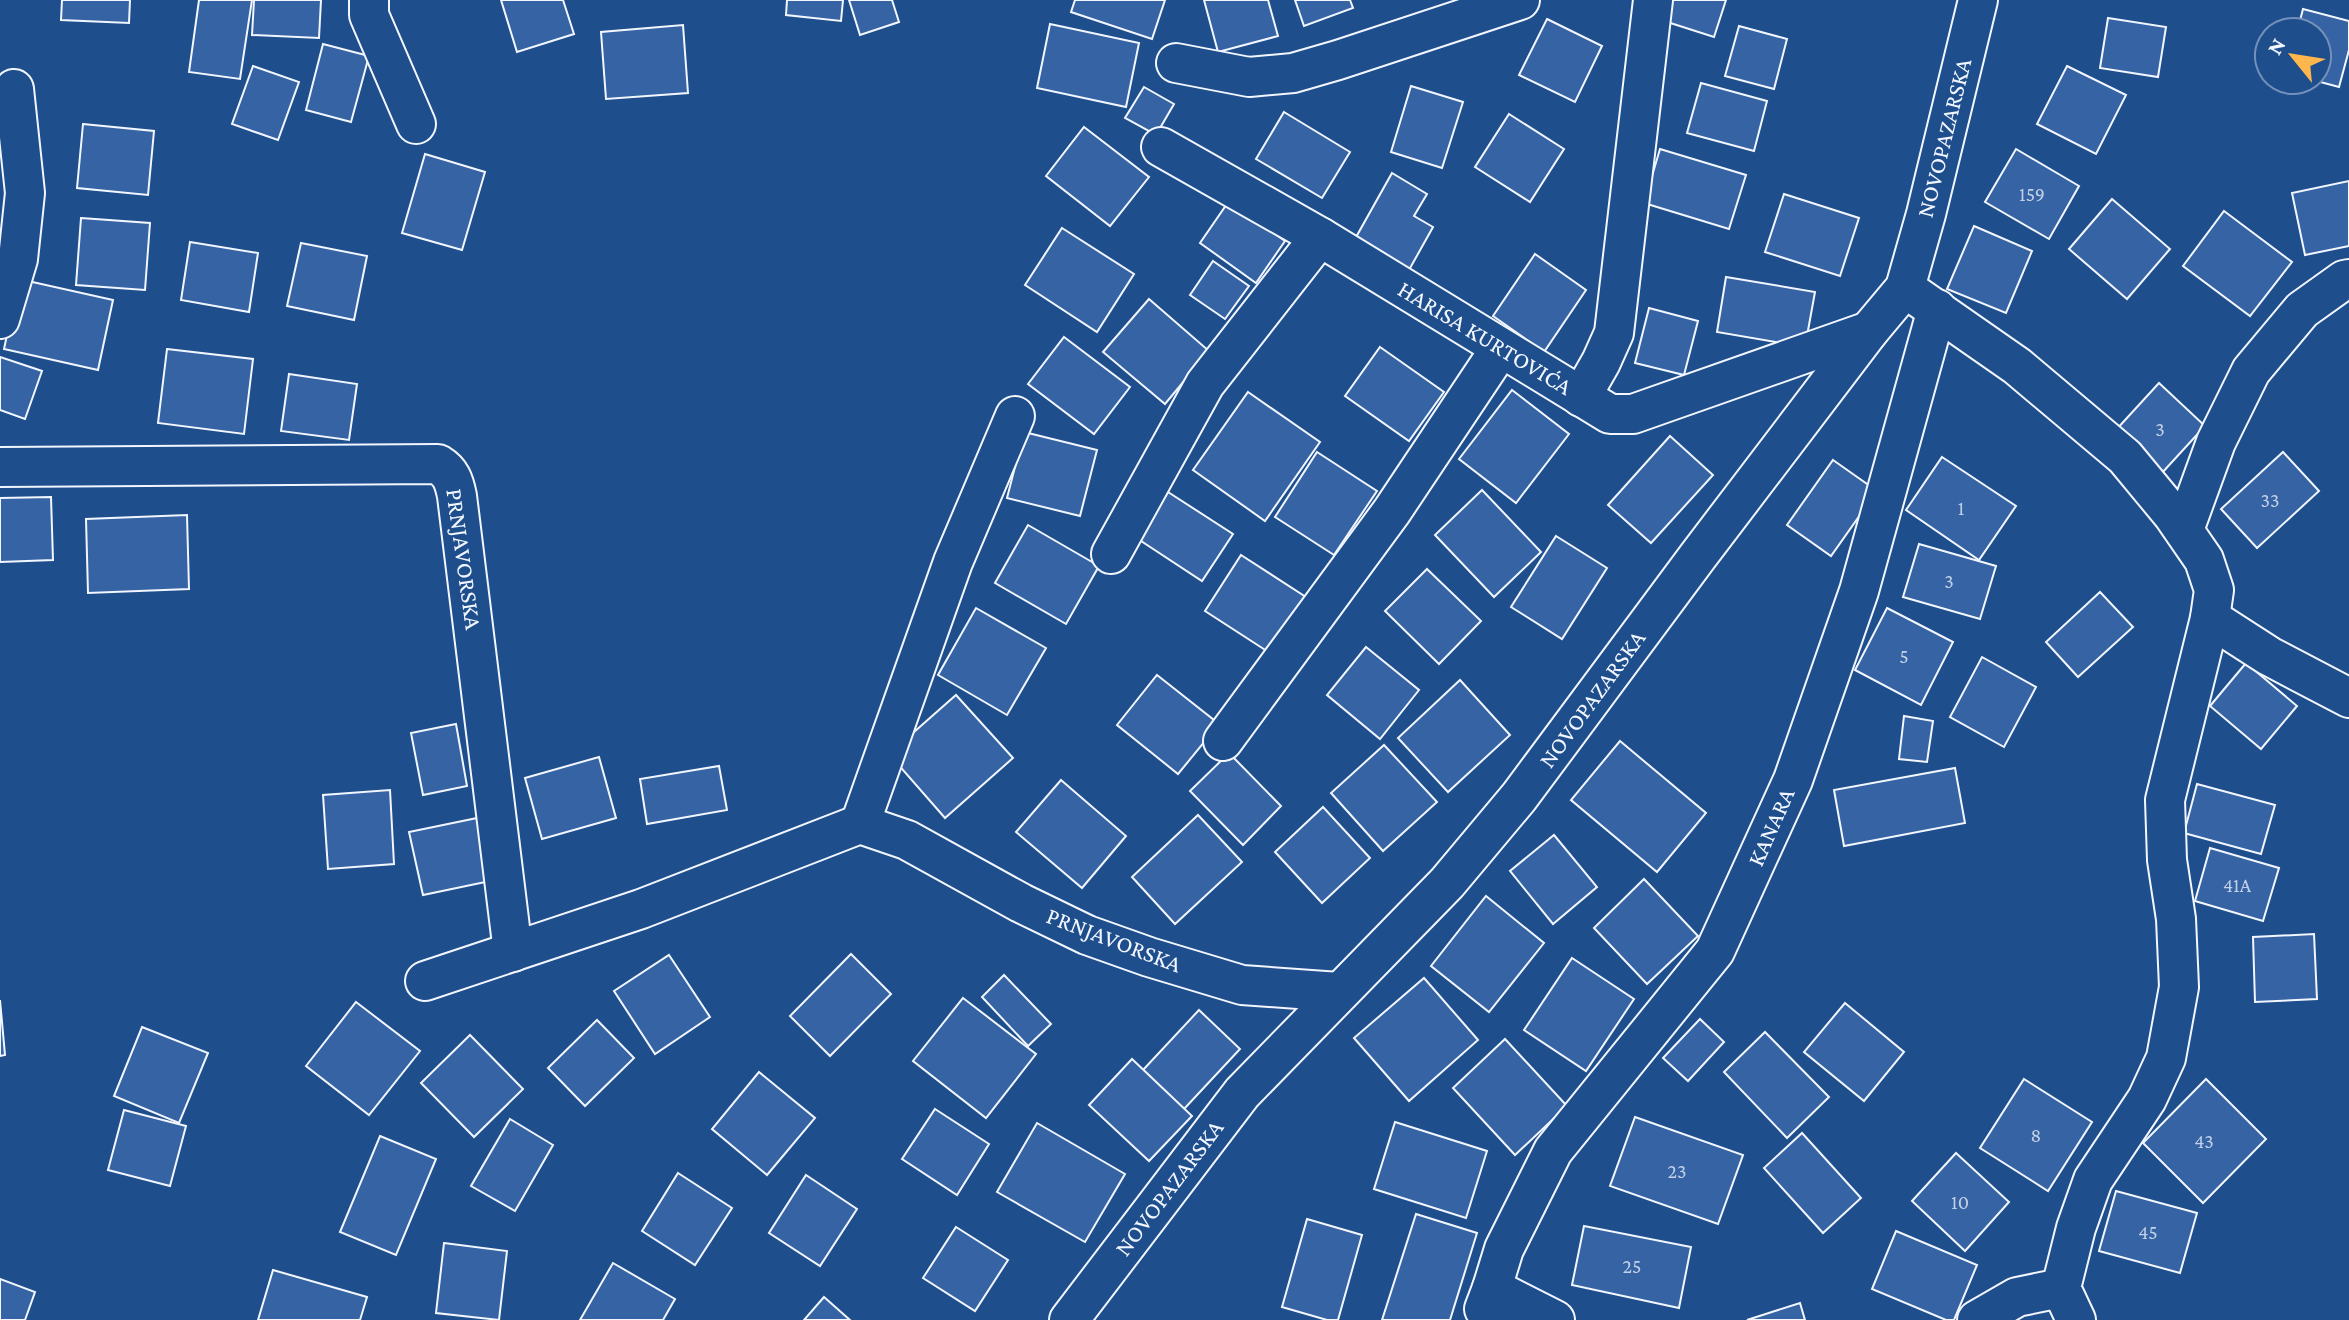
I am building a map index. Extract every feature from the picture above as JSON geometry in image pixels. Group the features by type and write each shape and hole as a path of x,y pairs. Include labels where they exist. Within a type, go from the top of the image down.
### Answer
{"street":[{"path":"369,0 369,15 416,124"},
{"path":"1176,63 1249,77 1293,73 1520,0"},
{"name":"HARISA KURTOVIĆA","path":"1161,147 1320,237 1581,397 1614,333 1653,0"},
{"name":"NOVOPAZARSKA","path":"1069,1320 1242,1093 1447,883 1519,797 1698,556 1905,288 1978,0"},
{"path":"0,319 18,259 25,193 14,89"},
{"path":"1111,554 1205,384 1320,237"},
{"path":"2184,530 2216,442 2251,371 2302,310 2349,279"},
{"path":"1905,288 2017,366 2125,457 2184,530 2204,560 2214,590 2210,618 2165,800 2167,860 2176,919 2179,987 2166,1058 2147,1099 2093,1180 2076,1228 2068,1304 2017,1297 1977,1320"},
{"name":"KANARA","path":"1555,1320 1489,1309 1504,1249 1553,1151 1715,951 1793,780 1859,591 1937,309"},
{"path":"1581,397 1610,414 1633,414 1869,331"},
{"path":"1223,741 1392,511 1500,349"},
{"path":"425,981 641,909 860,824 953,562 1015,416"},
{"name":"PRNJAVORSKA","path":"0,467 438,464 445,468 453,478 457,496 513,952"},
{"path":"2210,618 2269,656 2349,698"},
{"name":"PRNJAVORSKA","path":"860,824 907,840 1021,903 1087,935 1242,985 1339,992"}],"building":[{"path":"62,0 130,0 129,23 61,20"},
{"path":"199,0 252,0 240,79 189,72"},
{"path":"254,0 321,0 319,38 252,35"},
{"path":"501,0 563,0 574,34 517,52"},
{"path":"787,0 843,0 841,21 786,15"},
{"path":"849,0 892,0 899,22 860,35"},
{"path":"1075,0 1165,0 1152,39 1071,12"},
{"path":"1204,0 1268,0 1278,36 1218,52"},
{"path":"1295,0 1350,0 1353,8 1304,26"},
{"path":"1664,0 1726,0 1714,37 1658,19"},
{"path":"2303,9 2330,16 2301,16"},
{"path":"2333,17 2349,21 2349,50 2339,87 2333,85"},
{"path":"2108,18 2166,27 2158,77 2100,68"},
{"path":"1547,19 1602,46 1575,102 1519,75"},
{"path":"1050,24 1139,43 1126,107 1037,88"},
{"path":"683,25 688,93 606,99 601,32"},
{"path":"1739,26 1787,39 1774,89 1725,76"},
{"path":"323,44 369,56 351,122 306,110"},
{"path":"253,66 299,82 278,140 232,124"},
{"path":"2067,66 2126,95 2096,154 2037,124"},
{"path":"1701,83 1767,101 1754,151 1687,133"},
{"path":"1411,86 1463,102 1442,168 1391,152"},
{"path":"1144,87 1174,104 1156,135 1125,118"},
{"path":"1284,112 1350,152 1322,198 1256,159"},
{"path":"1509,114 1564,149 1530,202 1475,167"},
{"path":"83,124 154,131 148,195 77,188"},
{"path":"1084,127 1149,177 1110,226 1046,176"},
{"path":"1660,149 1746,175 1729,229 1644,203"},
{"path":"2016,149 2079,186 2049,239 1985,202"},
{"path":"425,154 485,172 462,250 402,233"},
{"path":"1392,173 1427,194 1414,216 1433,227 1409,270 1355,239"},
{"path":"2349,181 2349,246 2305,255 2292,193"},
{"path":"1784,194 1859,218 1840,276 1765,252"},
{"path":"2112,199 2170,249 2127,299 2069,249"},
{"path":"1229,201 1285,241 1256,283 1200,243"},
{"path":"2224,211 2292,262 2250,316 2183,266"},
{"path":"81,218 150,223 145,290 76,285"},
{"path":"1974,226 2032,251 2006,313 1947,289"},
{"path":"1062,228 1134,274 1097,332 1025,285"},
{"path":"190,242 258,253 249,312 181,300"},
{"path":"301,243 367,256 354,320 287,306"},
{"path":"1535,254 1586,290 1544,352 1493,316"},
{"path":"1213,261 1249,286 1225,319 1190,295"},
{"path":"1726,277 1815,292 1805,347 1717,332"},
{"path":"19,279 113,300 98,370 4,349"},
{"path":"1149,299 1209,351 1165,404 1103,352"},
{"path":"1649,308 1698,321 1684,375 1635,363"},
{"path":"1064,337 1130,387 1094,434 1028,384"},
{"path":"1380,347 1444,392 1409,441 1345,396"},
{"path":"167,349 253,359 244,434 158,423"},
{"path":"0,357 42,371 25,419 0,410"},
{"path":"289,374 357,384 349,440 281,431"},
{"path":"2159,383 2205,426 2161,474 2115,431"},
{"path":"1512,390 1569,434 1516,503 1459,459"},
{"path":"1248,392 1320,442 1265,521 1193,470"},
{"path":"1024,432 1097,450 1080,516 1007,498"},
{"path":"1670,436 1713,475 1651,543 1608,505"},
{"path":"1317,452 1377,491 1334,555 1275,517"},
{"path":"2283,452 2319,491 2257,548 2221,509"},
{"path":"1942,457 2016,506 1979,560 1906,510"},
{"path":"1833,460 1877,491 1831,556 1787,525"},
{"path":"1482,490 1541,552 1494,597 1435,535"},
{"path":"1168,492 1233,534 1202,581 1138,539"},
{"path":"51,497 53,560 0,562 0,498"},
{"path":"187,515 189,589 88,593 86,519"},
{"path":"1028,525 1099,566 1066,624 995,583"},
{"path":"1556,536 1607,568 1562,639 1511,607"},
{"path":"1919,544 1996,566 1980,619 1903,597"},
{"path":"1241,555 1309,599 1273,655 1205,611"},
{"path":"1427,569 1481,621 1439,664 1385,611"},
{"path":"2100,592 2133,627 2078,677 2046,642"},
{"path":"976,608 1046,648 1007,715 938,675"},
{"path":"1887,608 1953,642 1921,705 1855,670"},
{"path":"1366,647 1419,690 1380,739 1327,695"},
{"path":"1982,657 2036,687 2004,747 1950,717"},
{"path":"2246,663 2297,706 2261,749 2210,706"},
{"path":"1157,675 1219,724 1178,774 1117,725"},
{"path":"1460,680 1510,735 1448,792 1398,738"},
{"path":"956,695 1013,758 945,818 889,754"},
{"path":"1904,716 1933,721 1927,762 1899,759"},
{"path":"456,724 467,786 423,795 411,733"},
{"path":"1620,741 1706,813 1657,872 1571,800"},
{"path":"1384,745 1437,802 1383,851 1331,793"},
{"path":"1229,753 1281,806 1243,845 1190,791"},
{"path":"599,757 616,818 542,839 525,778"},
{"path":"719,766 727,810 647,824 640,779"},
{"path":"1955,768 1965,823 1844,846 1834,790"},
{"path":"1061,780 1126,836 1082,888 1016,832"},
{"path":"2197,784 2275,805 2261,854 2184,833"},
{"path":"390,790 394,864 328,869 323,795"},
{"path":"1323,807 1370,858 1322,903 1275,852"},
{"path":"1198,815 1242,862 1175,924 1132,877"},
{"path":"482,817 495,880 423,895 409,832"},
{"path":"1554,835 1597,887 1553,924 1510,871"},
{"path":"2210,848 2279,868 2263,921 2195,901"},
{"path":"1644,879 1698,936 1647,984 1594,928"},
{"path":"1486,896 1544,943 1489,1012 1431,966"},
{"path":"2314,934 2317,999 2255,1002 2253,937"},
{"path":"851,954 891,994 830,1056 790,1016"},
{"path":"669,955 710,1017 655,1054 614,991"},
{"path":"1572,958 1634,999 1586,1071 1524,1030"},
{"path":"1004,975 1051,1024 1028,1046 982,997"},
{"path":"1424,978 1478,1040 1409,1101 1354,1038"},
{"path":"963,998 1036,1054 986,1118 913,1061"},
{"path":"0,1000 5,1055 0,1056"},
{"path":"356,1002 420,1051 369,1115 306,1066"},
{"path":"1845,1003 1904,1052 1864,1101 1804,1052"},
{"path":"1199,1010 1240,1049 1184,1109 1143,1070"},
{"path":"1700,1019 1724,1042 1688,1081 1663,1058"},
{"path":"597,1020 634,1058 585,1106 548,1068"},
{"path":"142,1027 208,1053 179,1123 114,1096"},
{"path":"1765,1032 1829,1097 1787,1138 1724,1072"},
{"path":"470,1035 523,1089 474,1137 421,1083"},
{"path":"1505,1039 1567,1106 1515,1155 1453,1088"},
{"path":"1132,1059 1192,1116 1149,1161 1089,1105"},
{"path":"759,1072 815,1118 767,1175 712,1129"},
{"path":"2024,1079 2092,1122 2048,1191 1980,1148"},
{"path":"2206,1079 2266,1139 2203,1203 2143,1143"},
{"path":"935,1109 989,1144 957,1195 902,1159"},
{"path":"124,1110 186,1126 170,1186 108,1170"},
{"path":"1635,1117 1743,1155 1718,1224 1610,1186"},
{"path":"510,1119 553,1145 515,1211 471,1186"},
{"path":"1395,1122 1487,1151 1466,1218 1374,1189"},
{"path":"1037,1123 1125,1174 1085,1242 997,1192"},
{"path":"1802,1133 1861,1198 1823,1233 1764,1168"},
{"path":"380,1136 436,1159 396,1255 340,1232"},
{"path":"1956,1153 2009,1202 1965,1251 1912,1201"},
{"path":"678,1173 732,1208 695,1265 642,1231"},
{"path":"806,1175 857,1209 820,1266 769,1233"},
{"path":"2116,1191 2197,1213 2180,1273 2099,1251"},
{"path":"1416,1214 1477,1233 1450,1320 1382,1320"},
{"path":"1307,1219 1362,1235 1338,1320 1327,1320 1282,1307"},
{"path":"1584,1226 1691,1247 1679,1308 1572,1285"},
{"path":"956,1227 1008,1260 975,1311 923,1278"},
{"path":"1896,1231 1977,1265 1954,1320 1946,1320 1872,1289"},
{"path":"444,1243 507,1251 499,1320 436,1313"},
{"path":"613,1263 675,1299 663,1320 580,1320"},
{"path":"273,1270 367,1297 360,1320 258,1320"},
{"path":"0,1279 35,1292 25,1320 0,1320"},
{"path":"824,1297 850,1320 804,1320"},
{"path":"1800,1303 1805,1320 1747,1320"}]}
